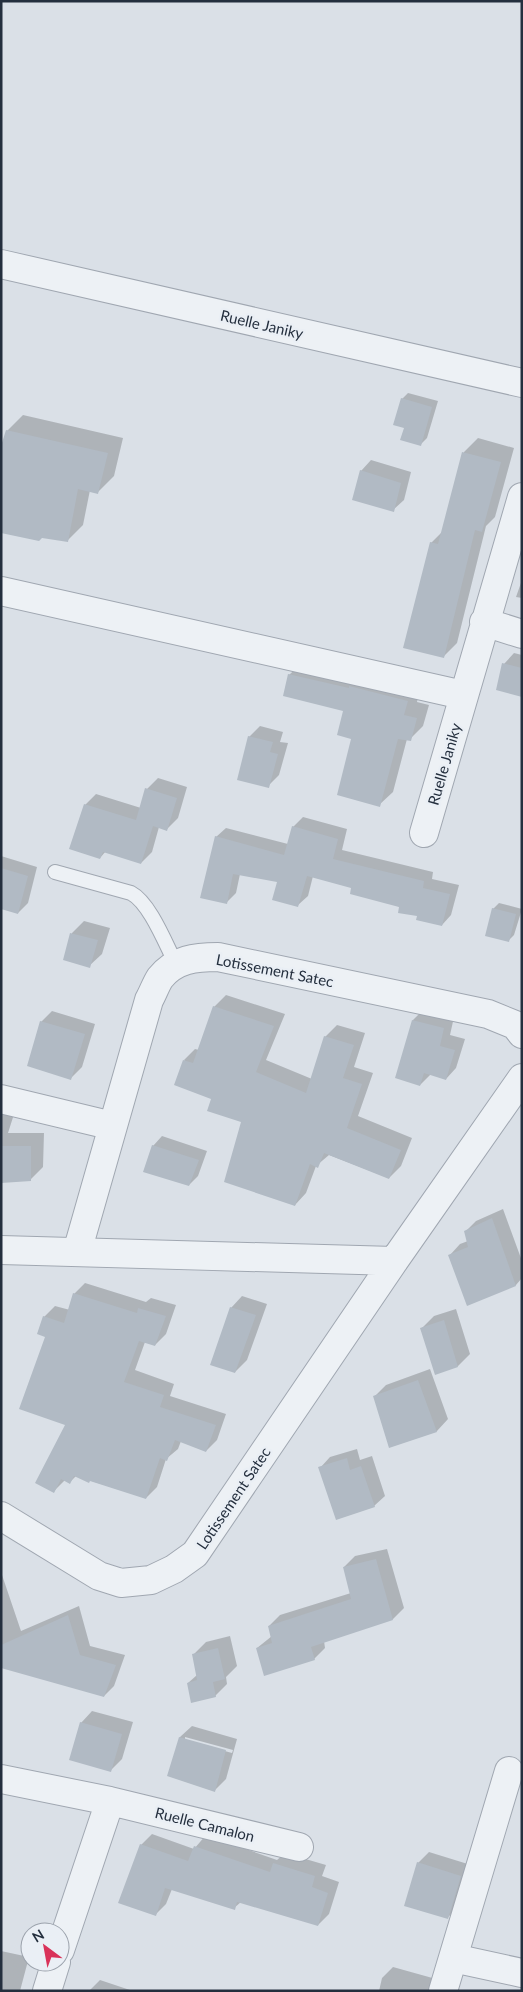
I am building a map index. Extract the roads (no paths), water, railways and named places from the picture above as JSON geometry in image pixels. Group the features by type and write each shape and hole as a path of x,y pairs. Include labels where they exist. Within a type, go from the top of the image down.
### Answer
{"street":[{"name":"Ruelle Janiky","path":"1,264 522,383"},
{"name":"Ruelle Janiky","path":"424,833 522,497"},
{"path":"1,591 464,695"},
{"path":"484,622 522,634"},
{"name":"Lotissement Satec","path":"77,1252 149,1000 160,978 176,964 198,957 218,957 488,1014 515,1025 522,1034"},
{"name":"Lotissement Satec","path":"1,1516 99,1576 121,1583 151,1580 174,1569 195,1554 394,1261 521,1083"},
{"path":"1,1099 113,1126"},
{"path":"1,1250 394,1261"},
{"path":"443,1991 509,1770"},
{"name":"Ruelle Camalon","path":"1,1779 110,1801 299,1847"},
{"path":"69,1922 110,1801"},
{"path":"453,1958 522,1973"},
{"path":"46,1991 53,1972"}],"lane":[{"path":"55,872 131,893 138,897 147,909 176,964"}]}
